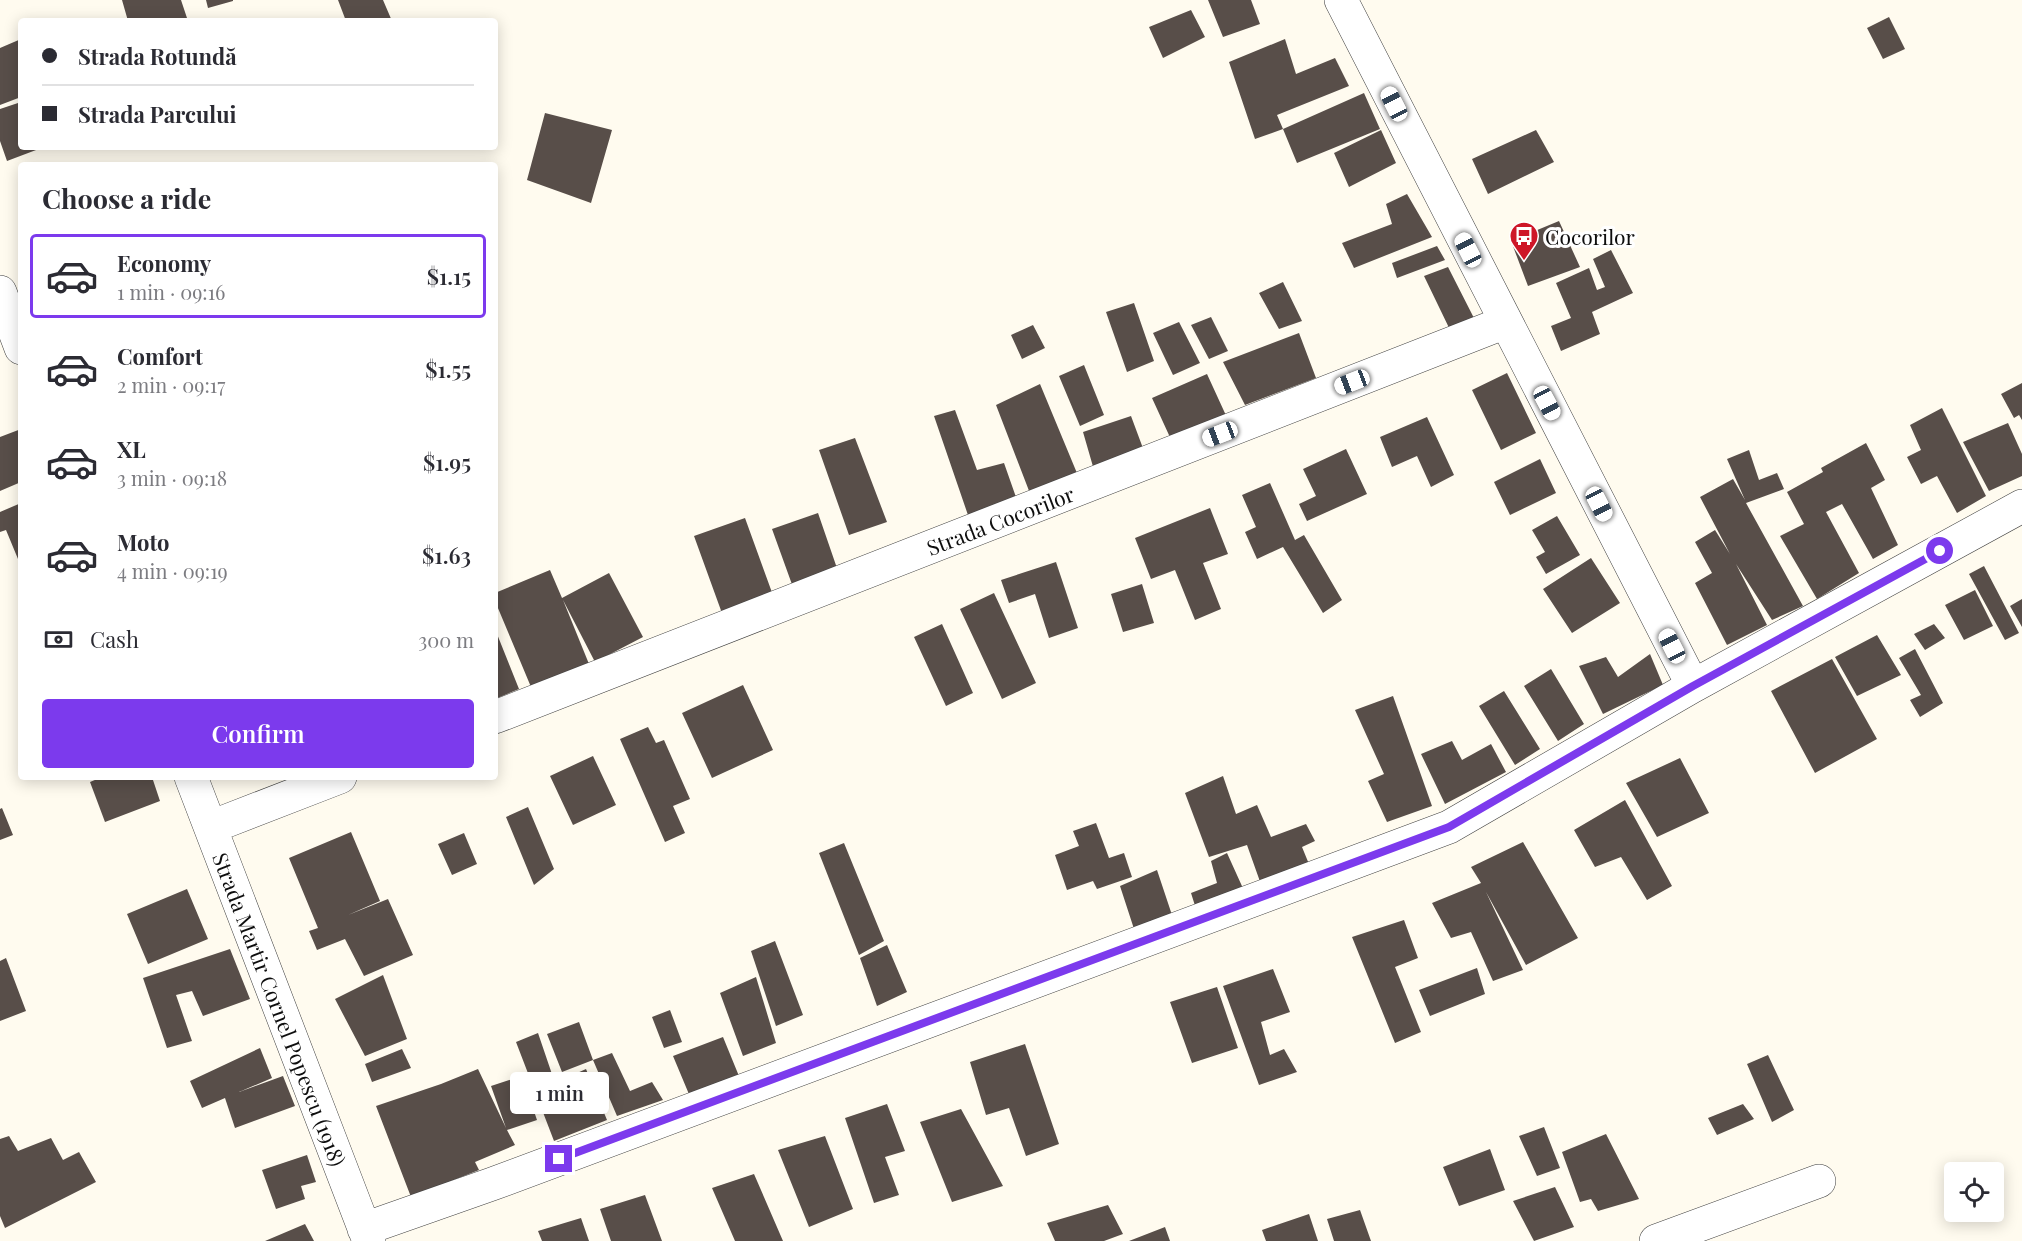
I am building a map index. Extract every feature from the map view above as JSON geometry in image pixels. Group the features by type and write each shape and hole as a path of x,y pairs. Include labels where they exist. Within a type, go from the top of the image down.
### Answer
{"street":[{"path":"1341,0 1693,686"},
{"path":"0,292 18,340"},
{"name":"Strada Cocorilor","path":"498,716 1506,322"},
{"path":"366,1235 525,1171 1449,827 1693,686 2022,506"},
{"name":"Strada Martir Cornel Popescu (1918)","path":"192,780 366,1235"},
{"path":"211,827 332,780"},
{"path":"1656,1241 1819,1181"}],"building":[{"path":"122,0 181,0 187,18 127,18"},
{"path":"206,0 233,0 233,1 208,8"},
{"path":"338,0 383,0 391,18 345,18"},
{"path":"1208,0 1251,0 1260,24 1223,37"},
{"path":"1191,10 1205,37 1163,58 1149,27"},
{"path":"1889,17 1905,49 1883,59 1867,28"},
{"path":"1285,39 1296,74 1335,58 1349,86 1277,115 1283,129 1255,139 1229,62"},
{"path":"18,40 18,98 0,105 0,48"},
{"path":"1364,93 1380,129 1297,163 1283,129"},
{"path":"18,103 18,150 36,150 7,161 0,141 0,109"},
{"path":"545,113 612,130 591,203 527,180"},
{"path":"1381,130 1396,163 1349,187 1334,153"},
{"path":"1536,130 1554,162 1488,194 1472,159"},
{"path":"1407,194 1432,237 1354,268 1342,243 1392,224 1386,204"},
{"path":"1559,221 1580,267 1528,286 1511,241"},
{"path":"1437,246 1445,260 1397,278 1392,263"},
{"path":"1611,250 1633,293 1592,312 1600,334 1561,351 1551,326 1571,318 1556,283 1589,268 1597,290 1605,287 1593,259"},
{"path":"1448,267 1477,324 1452,334 1424,276"},
{"path":"1283,282 1302,321 1279,329 1259,293"},
{"path":"1134,303 1154,361 1127,372 1106,312"},
{"path":"1211,317 1228,351 1209,359 1191,325"},
{"path":"1179,322 1200,363 1173,375 1153,333"},
{"path":"1033,325 1045,348 1022,359 1011,335"},
{"path":"1299,333 1316,378 1245,405 1223,362"},
{"path":"1084,365 1104,415 1080,426 1059,376"},
{"path":"1507,373 1536,433 1501,450 1472,390"},
{"path":"1207,374 1229,422 1174,446 1152,398"},
{"path":"2022,383 2022,420 2019,415 2014,418 2001,394"},
{"path":"1040,384 1079,478 1031,496 996,405"},
{"path":"1942,408 1986,496 1957,513 1937,476 1921,484 1907,457 1921,450 1910,425"},
{"path":"955,410 977,470 1004,463 1017,500 969,518 934,416"},
{"path":"1131,416 1144,451 1094,470 1083,432"},
{"path":"1427,417 1454,475 1431,487 1417,456 1392,467 1380,437"},
{"path":"2008,423 2022,454 2022,476 1989,491 1963,442"},
{"path":"18,430 18,483 0,491 0,437"},
{"path":"855,438 887,522 849,535 819,450"},
{"path":"1866,443 1885,480 1871,488 1898,545 1873,559 1842,504 1826,512 1859,573 1817,599 1780,536 1804,524 1787,492 1823,472 1821,468"},
{"path":"1346,449 1367,494 1307,521 1299,504 1316,496 1303,469"},
{"path":"1749,450 1759,480 1777,473 1784,489 1746,503 1803,606 1772,620 1736,564 1767,625 1727,645 1695,583 1712,573 1695,542 1715,530 1730,554 1700,497 1733,479 1745,500 1727,459"},
{"path":"1540,459 1556,493 1510,515 1494,482"},
{"path":"1270,483 1295,540 1304,535 1342,600 1323,613 1283,547 1257,559 1245,532 1256,527 1242,495"},
{"path":"18,504 18,559 6,530 0,532 0,512"},
{"path":"1210,508 1228,554 1203,563 1221,609 1195,620 1175,570 1151,579 1135,538"},
{"path":"818,513 839,574 794,590 772,529"},
{"path":"1557,516 1580,555 1546,574 1536,557 1545,552 1532,530"},
{"path":"745,518 774,598 723,616 694,536"},
{"path":"1591,558 1620,603 1572,633 1543,589"},
{"path":"1056,562 1078,628 1049,638 1035,594 1009,603 1001,580"},
{"path":"1984,566 2019,633 2005,640 1969,574"},
{"path":"550,570 562,598 609,573 643,637 595,662 563,600 589,664 531,687 498,608 498,592"},
{"path":"1142,584 1154,623 1123,632 1111,594"},
{"path":"1975,590 1993,626 1964,640 1945,605"},
{"path":"994,593 1036,683 1002,699 960,609"},
{"path":"2022,599 2022,627 2010,606"},
{"path":"942,624 973,693 946,706 914,637"},
{"path":"1934,624 1945,638 1925,650 1914,634"},
{"path":"1877,635 1901,675 1857,696 1835,657"},
{"path":"498,636 519,689 498,698"},
{"path":"1915,649 1943,703 1920,717 1910,700 1921,695 1899,658"},
{"path":"1650,654 1663,685 1603,714 1579,666 1606,657 1618,677"},
{"path":"1832,659 1877,739 1815,773 1771,691"},
{"path":"1551,669 1584,724 1558,741 1524,686"},
{"path":"743,685 773,750 712,778 682,713"},
{"path":"1504,691 1540,749 1515,765 1479,706"},
{"path":"1393,696 1432,806 1387,822 1368,781 1384,774 1355,710"},
{"path":"648,727 656,743 664,740 690,799 673,806 685,833 665,842 620,739"},
{"path":"1452,741 1462,760 1491,744 1506,772 1445,804 1421,754"},
{"path":"593,756 616,805 573,825 550,776"},
{"path":"1680,758 1709,813 1657,837 1626,783"},
{"path":"1223,776 1236,814 1257,805 1271,837 1306,824 1315,841 1302,847 1311,869 1263,890 1247,845 1209,857 1185,793"},
{"path":"95,780 153,780 160,801 105,822 90,782"},
{"path":"1625,800 1672,886 1647,900 1621,857 1595,867 1574,830"},
{"path":"528,807 554,869 534,885 506,817"},
{"path":"2,808 13,835 0,840 0,809"},
{"path":"1096,823 1109,858 1124,853 1132,877 1097,889 1093,881 1067,890 1055,855 1079,846 1073,831"},
{"path":"351,832 380,901 348,915 388,899 413,955 364,976 345,939 317,950 309,931 318,928 289,858"},
{"path":"464,833 477,864 452,875 438,844"},
{"path":"1523,842 1578,938 1526,965 1486,892 1523,970 1493,981 1471,932 1451,938 1432,903 1481,883 1471,867"},
{"path":"844,843 884,941 859,955 819,853"},
{"path":"1227,853 1246,895 1197,912 1191,893 1217,883 1211,861"},
{"path":"1157,870 1174,921 1135,932 1120,886"},
{"path":"187,889 208,939 148,964 127,914"},
{"path":"1404,920 1418,958 1395,967 1421,1032 1395,1043 1352,937"},
{"path":"775,941 803,1015 776,1026 751,951"},
{"path":"887,945 907,992 877,1006 860,958"},
{"path":"230,949 250,999 203,1016 192,991 176,995 192,1041 167,1048 143,978"},
{"path":"6,958 26,1011 0,1021 0,961"},
{"path":"1477,968 1485,994 1430,1016 1419,990"},
{"path":"1273,969 1290,1012 1261,1022 1270,1055 1284,1049 1297,1072 1259,1085 1223,986"},
{"path":"383,975 407,1039 365,1056 335,999"},
{"path":"756,977 776,1043 743,1056 720,993"},
{"path":"1217,987 1238,1048 1192,1063 1170,1002"},
{"path":"670,1010 682,1042 664,1048 652,1017"},
{"path":"579,1022 593,1060 562,1072 547,1034"},
{"path":"538,1033 555,1083 586,1069 607,1120 554,1141 516,1042"},
{"path":"723,1037 741,1081 691,1099 673,1056"},
{"path":"1025,1044 1059,1144 1026,1156 1009,1108 986,1115 970,1062"},
{"path":"260,1048 272,1078 239,1092 283,1076 295,1106 235,1128 225,1098 202,1108 190,1081"},
{"path":"402,1049 411,1068 372,1082 365,1064"},
{"path":"612,1053 630,1091 652,1082 663,1100 617,1116 593,1060"},
{"path":"1768,1055 1794,1110 1772,1122 1747,1064"},
{"path":"478,1069 506,1128 491,1086 522,1076 537,1120 507,1130 515,1145 475,1162 479,1170 411,1197 376,1106"},
{"path":"887,1104 905,1151 885,1157 899,1195 874,1203 845,1118"},
{"path":"1743,1104 1754,1119 1717,1135 1708,1118"},
{"path":"961,1109 1003,1186 952,1202 920,1122"},
{"path":"1544,1127 1560,1168 1537,1176 1519,1136"},
{"path":"1606,1134 1639,1199 1598,1211 1591,1199 1580,1202 1562,1152"},
{"path":"9,1136 18,1151 51,1138 63,1160 79,1152 96,1182 5,1228 0,1216 0,1139"},
{"path":"825,1136 853,1209 809,1227 778,1150"},
{"path":"1490,1149 1505,1190 1459,1206 1443,1167"},
{"path":"307,1155 316,1182 301,1186 305,1199 276,1209 262,1170"},
{"path":"754,1174 783,1241 735,1241 712,1188"},
{"path":"1555,1187 1574,1227 1534,1241 1513,1201"},
{"path":"645,1195 662,1241 611,1241 600,1209"},
{"path":"1108,1205 1123,1234 1104,1241 1055,1241 1047,1223"},
{"path":"1360,1210 1371,1241 1334,1241 1327,1219"},
{"path":"1309,1214 1318,1241 1266,1241 1262,1230"},
{"path":"581,1218 589,1241 542,1241 538,1231"},
{"path":"305,1224 314,1241 265,1241"},
{"path":"1165,1227 1170,1241 1129,1241"}],"place":[{"name":"Cocorilor","path":"1524,262"}],"route":[{"path":"559,1159 1449,827 1693,686 1940,551"}]}
